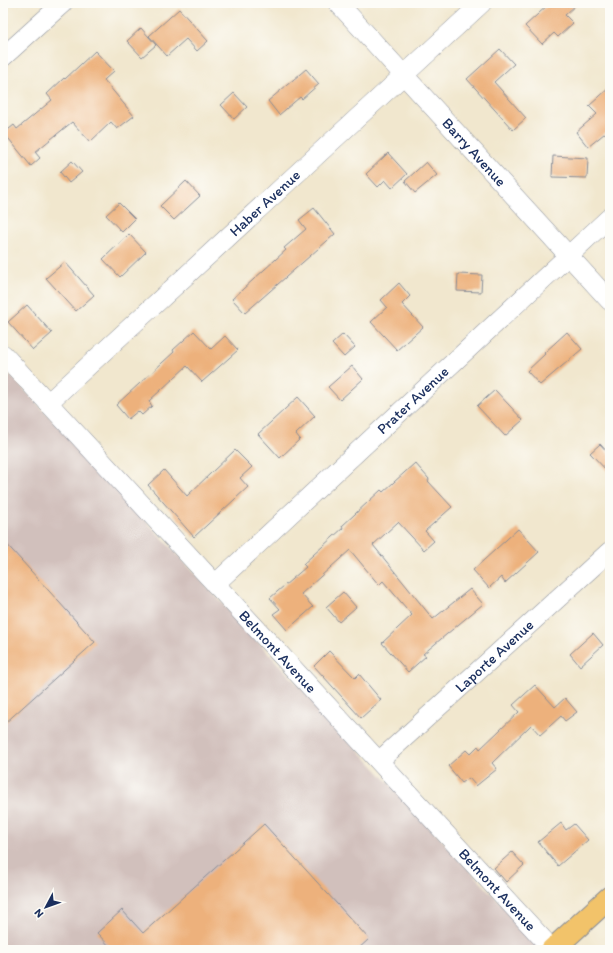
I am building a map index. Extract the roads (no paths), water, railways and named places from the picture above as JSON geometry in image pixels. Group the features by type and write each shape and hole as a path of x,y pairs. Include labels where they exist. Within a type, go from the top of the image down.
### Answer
{"main road":[{"path":"553,950 610,897"}],"street":[{"path":"3,57 63,3"},
{"name":"Barry Avenue","path":"338,3 610,301"},
{"name":"Haber Avenue","path":"48,402 482,3"},
{"name":"Prater Avenue","path":"215,584 610,217"},
{"name":"Belmont Avenue","path":"3,354 553,950"},
{"name":"Laporte Avenue","path":"379,761 610,551"}]}
